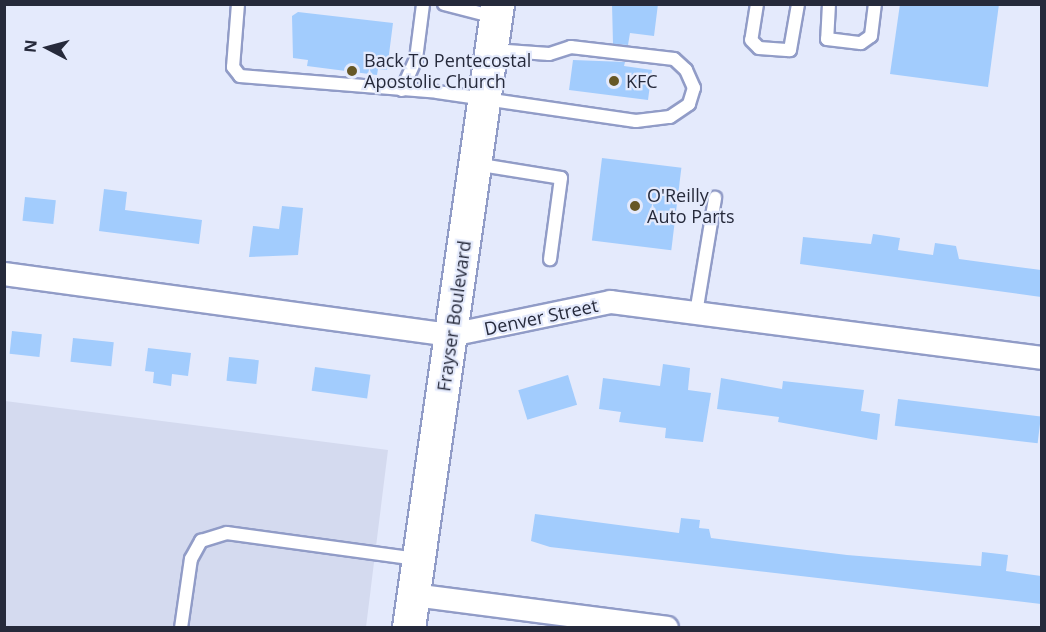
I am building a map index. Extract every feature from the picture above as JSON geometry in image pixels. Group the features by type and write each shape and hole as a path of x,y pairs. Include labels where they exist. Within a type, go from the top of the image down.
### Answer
{"main road":[{"name":"Frayser Boulevard","path":"409,627 497,11"}],"street":[{"name":"Denver Street","path":"4,274 452,335 611,302 1041,358"},
{"path":"414,595 667,627"}],"lane":[{"path":"238,4 233,67 240,76 402,90 636,121 670,117 689,104 694,88 686,69 674,59 571,47 541,54 492,50"},
{"path":"402,90 416,59 423,4"},
{"path":"444,4 497,11"},
{"path":"757,4 751,40 759,48 790,50 798,4"},
{"path":"829,4 827,39 851,43 871,36 875,4"},
{"path":"475,164 561,178 550,259"},
{"path":"696,313 715,198"},
{"path":"182,627 191,559 201,541 227,533 419,560"}],"shaded area":[{"path":"5,401 388,450 366,627 5,628"}],"building":[{"path":"612,4 658,4 654,36 630,33 628,45 613,44"},
{"path":"900,4 999,4 988,87 890,74"},
{"path":"298,12 393,23 387,70 378,69 377,75 307,66 308,60 293,58 292,16"},
{"name":"KFC","path":"573,60 625,62 624,66 652,70 648,100 569,90"},
{"name":"O'Reilly Auto Parts","path":"602,158 681,168 671,250 592,240"},
{"path":"104,189 127,192 125,210 202,220 199,244 99,231"},
{"path":"25,197 56,200 53,224 22,221"},
{"path":"282,206 303,208 298,255 249,257 253,226 279,229"},
{"path":"873,234 900,238 898,250 933,255 935,243 956,246 959,259 1041,270 1041,297 800,264 803,237 871,244"},
{"path":"12,331 42,334 39,357 10,354"},
{"path":"73,338 114,342 111,366 70,362"},
{"path":"148,348 191,353 188,376 172,374 171,386 153,383 154,372 145,371"},
{"path":"229,357 259,360 256,384 226,381"},
{"path":"663,364 690,368 688,390 711,393 703,442 665,438 666,428 619,422 621,412 599,409 603,378 660,386"},
{"path":"315,367 370,375 367,399 312,391"},
{"path":"568,375 577,405 527,420 518,390"},
{"path":"721,378 782,389 783,381 864,390 861,411 880,414 877,440 778,422 779,417 717,409"},
{"path":"898,399 1041,417 1038,443 895,426"},
{"path":"535,514 679,533 681,518 700,520 699,528 709,529 711,538 847,555 981,566 982,552 1008,555 1006,571 1041,576 1041,604 550,547 531,541"}],"place":[{"name":"Back To Pentecostal Apostolic Church","path":"352,71"},
{"name":"KFC","path":"614,81"},
{"name":"O'Reilly Auto Parts","path":"635,206"}]}
